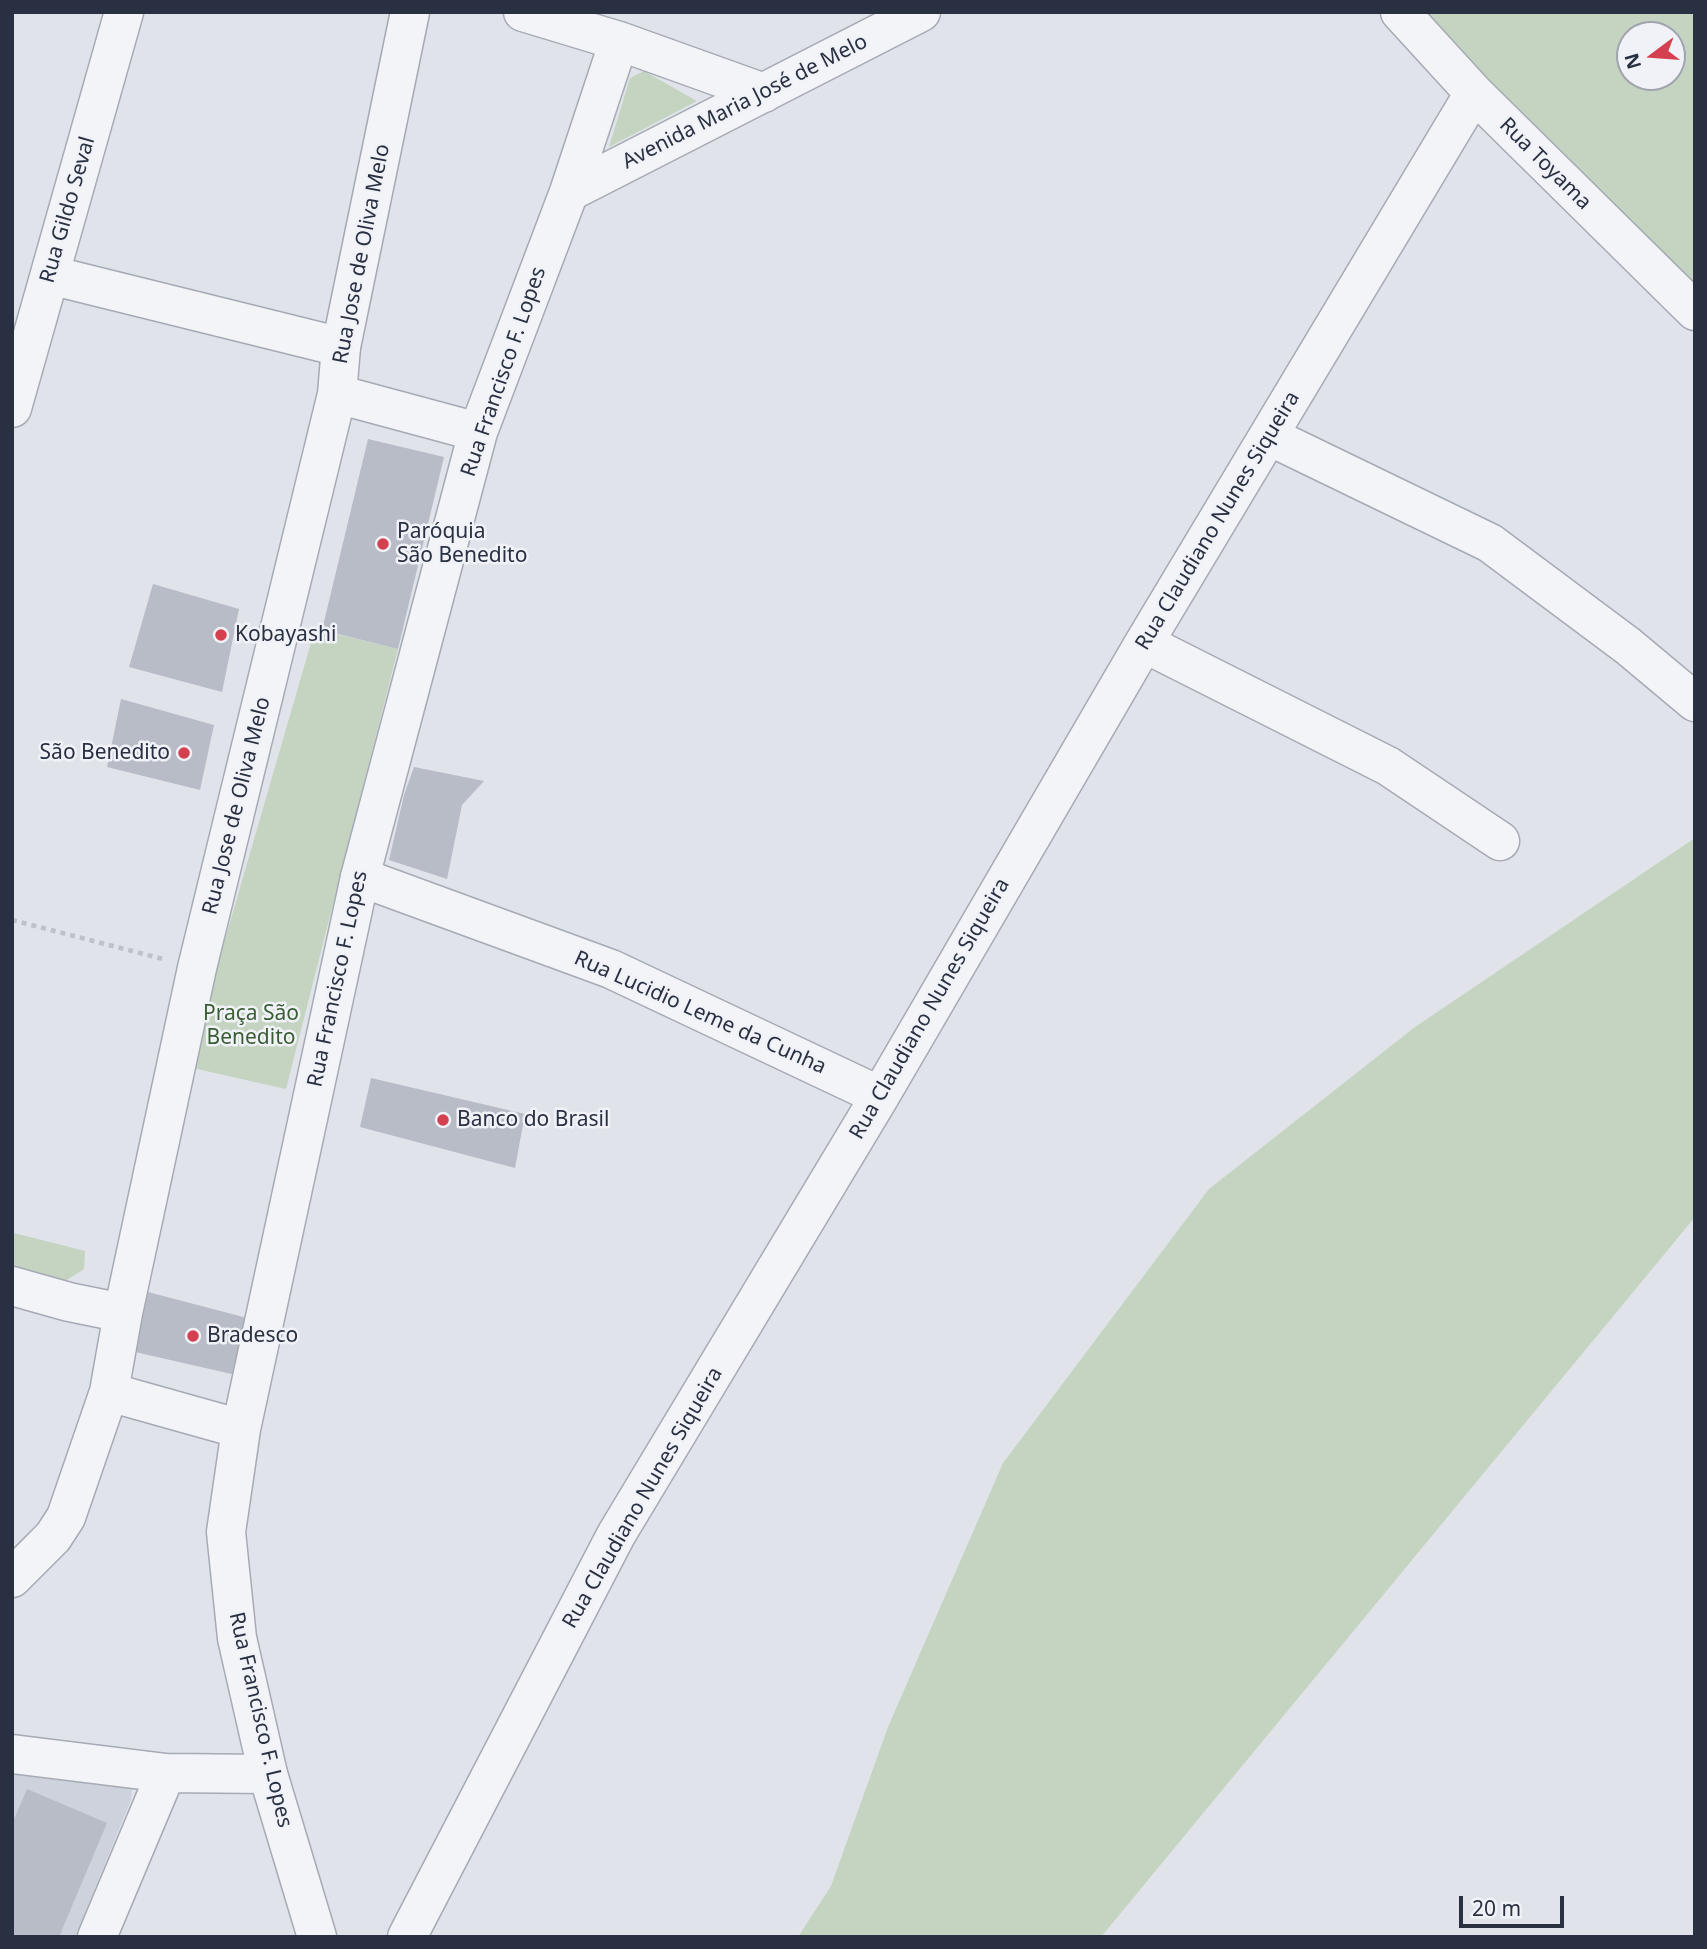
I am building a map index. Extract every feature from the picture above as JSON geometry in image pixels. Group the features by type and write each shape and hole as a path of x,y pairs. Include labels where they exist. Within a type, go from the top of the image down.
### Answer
{"street":[{"name":"Rua Gildo Seval","path":"12,408 124,12"},
{"name":"Rua Jose de Oliva Melo","path":"12,1578 53,1536 66,1517 109,1392 122,1313 197,968 337,394 341,347 410,12"},
{"path":"523,12 619,41 764,93"},
{"name":"Rua Toyama","path":"1400,12 1474,93 1695,312"},
{"name":"Avenida Maria José de Melo","path":"569,192 917,13"},
{"name":"Rua Francisco F. Lopes","path":"317,1937 268,1773 237,1638 226,1532 241,1429 360,877 478,432 569,192 619,41"},
{"name":"Rua Claudiano Nunes Siqueira","path":"407,1937 616,1535 880,1096 1144,643 1474,93"},
{"path":"50,275 341,347"},
{"path":"337,394 478,432"},
{"path":"1269,436 1490,543 1629,646 1695,702"},
{"path":"1144,643 1388,766 1500,841"},
{"name":"Rua Lucidio Leme da Cunha","path":"360,877 611,969 880,1096"},
{"path":"12,1286 122,1313"},
{"path":"109,1392 241,1429"},
{"path":"12,1754 166,1773 268,1773"},
{"path":"97,1937 166,1773"}],"path":[{"path":"12,920 197,968"}],"shaded area":[{"path":"12,1773 132,1786 131,1800 75,1937 12,1937"}],"green space":[{"path":"1424,12 1695,12 1695,287 1513,107"},
{"path":"644,71 697,101 609,147 630,78"},
{"name":"Praça São Benedito","path":"315,629 398,649 286,1089 188,1067"},
{"path":"1695,838 1695,1217 1101,1937 798,1937 831,1886 888,1727 1003,1463 1209,1189 1415,1027"},
{"path":"14,1233 85,1251 84,1269 67,1280 53,1280 12,1268"}],"building":[{"name":"Paróquia São Benedito","path":"368,439 444,457 398,649 322,630"},
{"path":"153,584 239,609 222,692 129,667"},
{"path":"121,699 214,725 200,790 107,767"},
{"path":"414,767 484,781 462,805 447,879 389,860 404,795"},
{"name":"Banco do Brasil","path":"371,1078 525,1114 515,1168 360,1127"},
{"name":"Bradesco","path":"148,1292 251,1319 236,1375 135,1352"},
{"path":"27,1789 107,1823 59,1937 18,1937 12,1934 12,1824"}],"place":[{"name":"Paróquia São Benedito","path":"383,544"},
{"name":"Kobayashi","path":"221,635"},
{"name":"São Benedito","path":"184,753"},
{"name":"Banco do Brasil","path":"443,1120"},
{"name":"Bradesco","path":"193,1336"}]}
